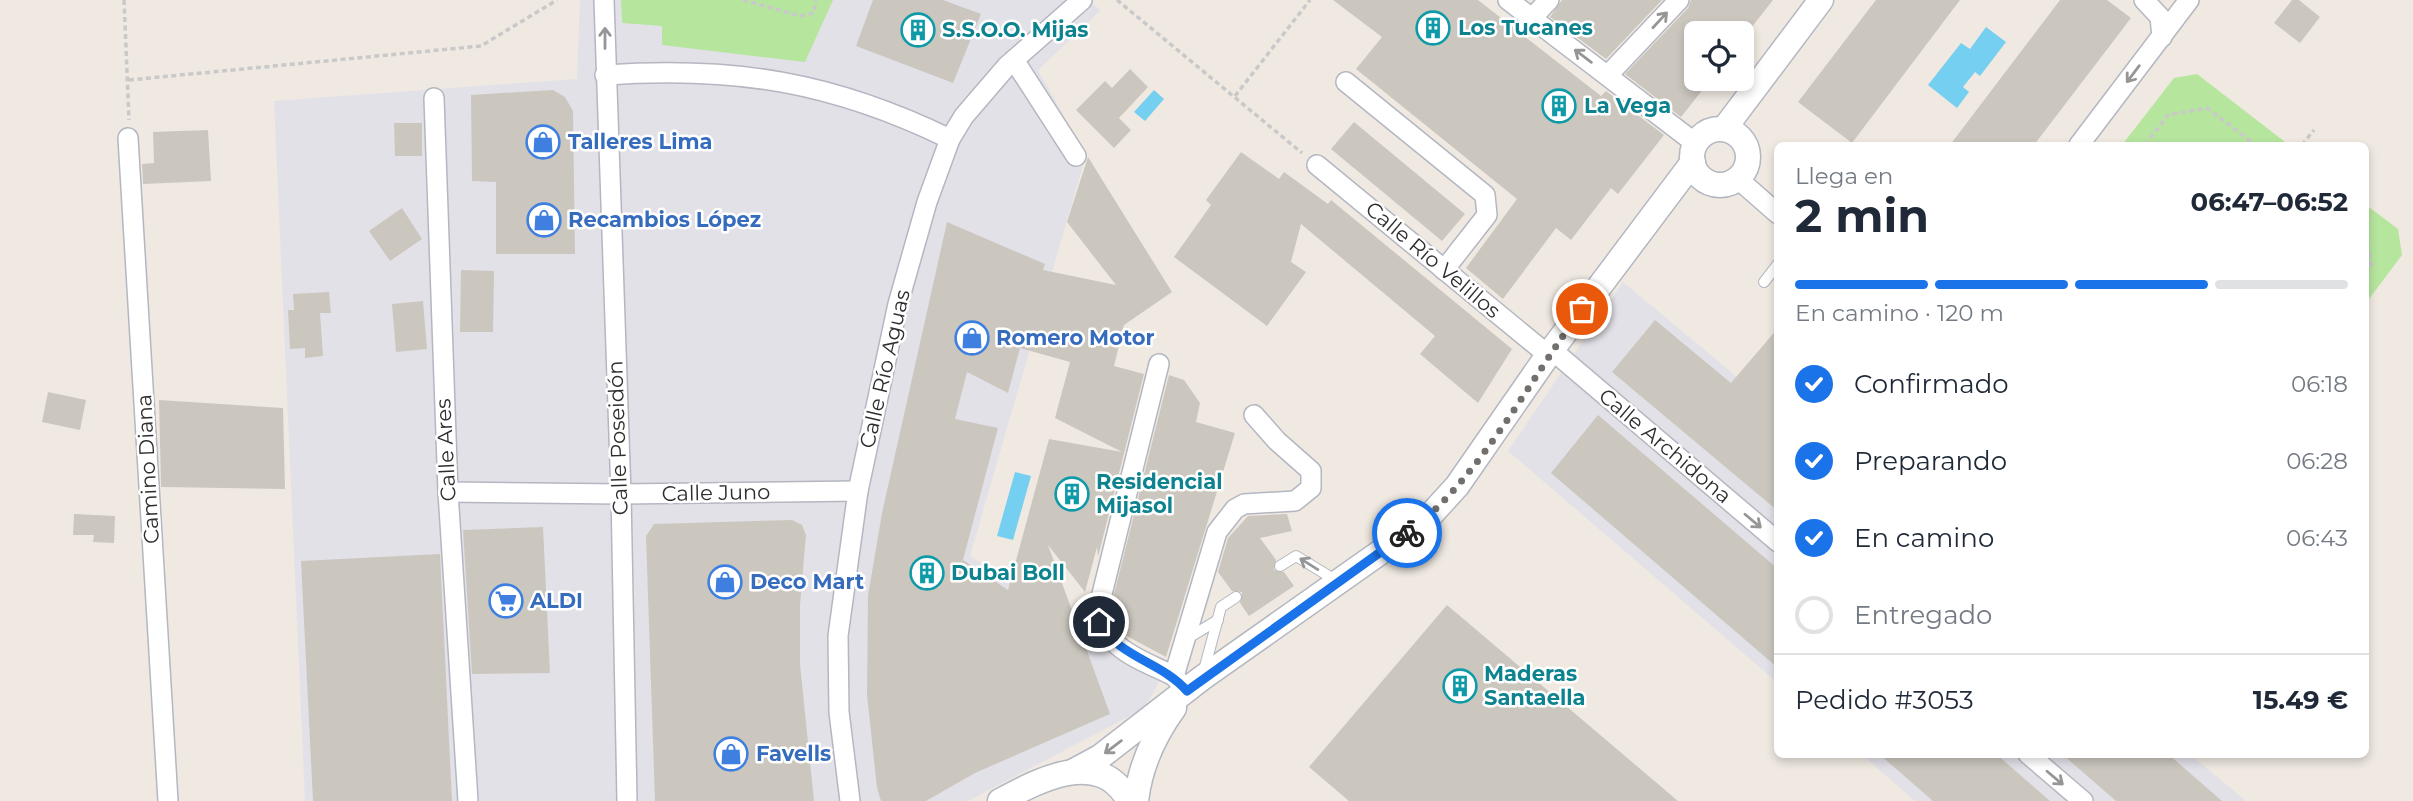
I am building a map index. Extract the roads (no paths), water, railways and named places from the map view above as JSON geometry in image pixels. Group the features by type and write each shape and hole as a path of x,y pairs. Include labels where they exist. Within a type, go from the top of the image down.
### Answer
{"street":[{"name":"Calle Poseidón","path":"604,0 621,495 626,801"},
{"name":"Calle Río Aguas","path":"851,800 839,712 838,636 858,491 898,304 927,202 950,139 982,94 1014,60 1082,0"},
{"path":"1074,771 1100,757 1188,682 1426,520 1457,486 1550,353 1694,153 1710,130 1724,129 1735,132 1746,146 1748,163 1738,178 1723,185 1700,177 1694,153 1608,75 1508,0"},
{"path":"1532,18 1549,0"},
{"path":"1608,75 1679,0"},
{"path":"1724,129 1821,0"},
{"path":"2144,0 2160,17 2162,37"},
{"path":"2081,142 2189,0"},
{"path":"1014,60 1076,156"},
{"path":"605,75 707,72 789,81 852,97 903,116 950,139"},
{"path":"1346,82 1485,195 1487,215 1444,270"},
{"name":"Calle Ares","path":"434,98 448,492 468,801"},
{"name":"Camino Diana","path":"128,138 167,801"},
{"name":"Calle Río Velillos","path":"1318,165 1444,270 1550,353"},
{"path":"1738,178 1774,210"},
{"name":"Calle Archidona","path":"1550,353 1774,539"},
{"path":"1159,364 1099,606 1099,622 1108,638 1125,651 1188,682"},
{"path":"1136,801 1139,778 1150,747 1188,682 1185,640 1217,532 1235,509 1244,504 1295,500 1311,488 1311,471 1254,415"},
{"name":"Calle Juno","path":"448,492 621,495 858,491"},
{"path":"2033,758 2083,801"},
{"path":"1000,801 1045,777 1074,771 1094,772 1110,780 1129,801"}],"lane":[{"path":"1764,282 1774,269"},
{"path":"1280,566 1296,556 1338,582"},
{"path":"1188,682 1218,620 1221,607 1236,597"},
{"path":"1185,640 1218,620"}],"water":[{"path":"1986,27 2006,42 1980,76 1975,72 1963,87 1969,92 1957,108 1928,85 1961,43 1970,49"},
{"path":"1154,90 1164,99 1145,121 1134,112"},
{"path":"1015,472 1031,476 1013,540 997,536"}],"place":[{"name":"Los Tucanes","path":"1433,28"},
{"name":"S.S.O.O. Mijas","path":"918,30"},
{"name":"La Vega","path":"1559,106"},
{"name":"Talleres Lima","path":"543,142"},
{"name":"Recambios López","path":"544,220"},
{"name":"Romero Motor","path":"972,338"},
{"name":"Residencial Mijasol","path":"1072,494"},
{"name":"Dubai Boll","path":"927,573"},
{"name":"Deco Mart","path":"725,582"},
{"name":"ALDI","path":"506,601"},
{"name":"Maderas Santaella","path":"1460,686"},
{"name":"Favells","path":"731,754"}]}
